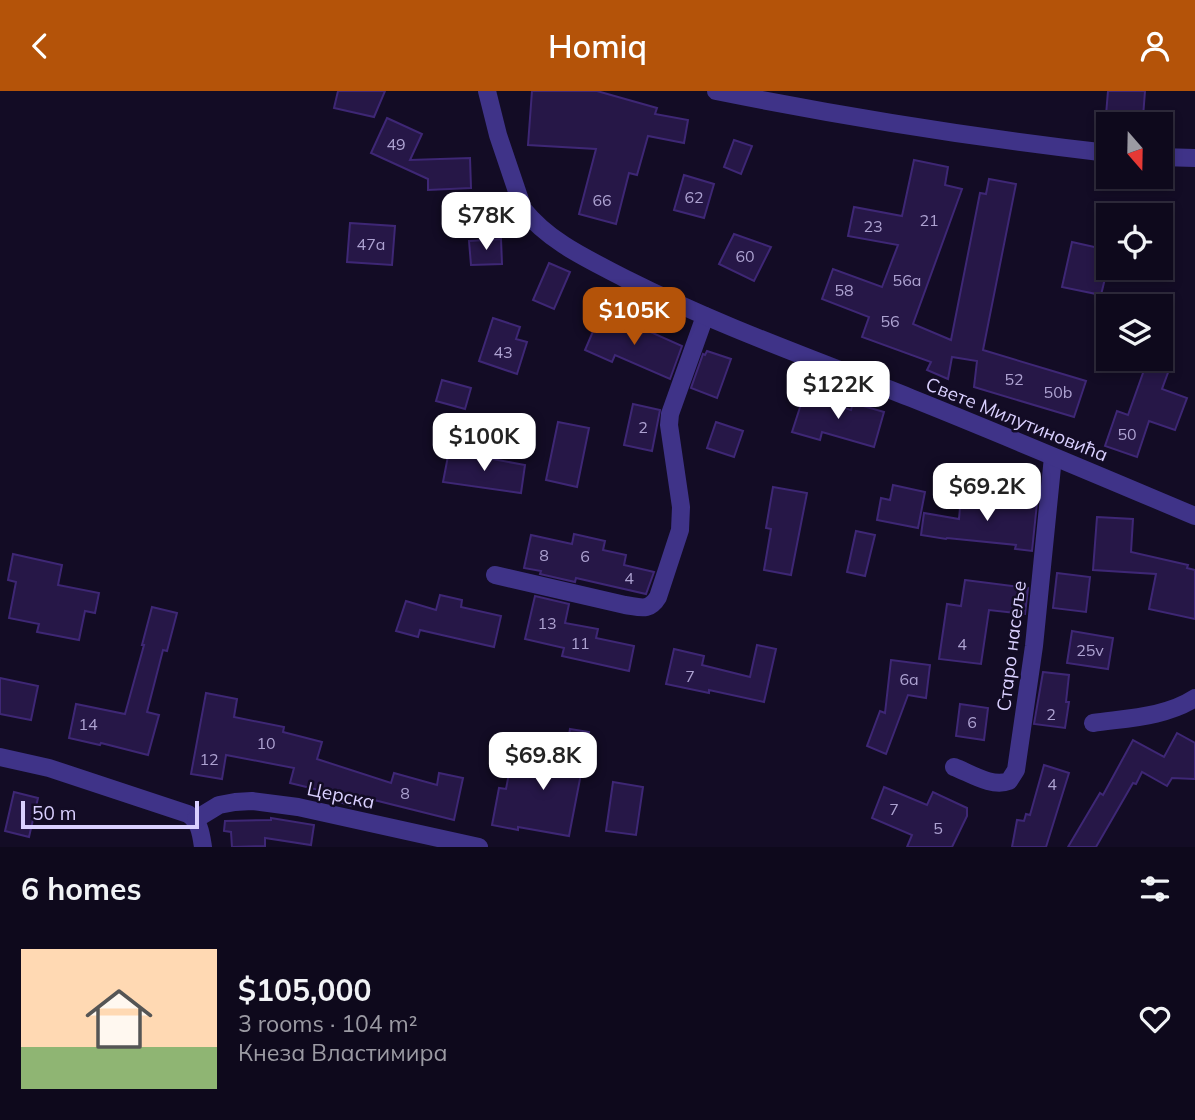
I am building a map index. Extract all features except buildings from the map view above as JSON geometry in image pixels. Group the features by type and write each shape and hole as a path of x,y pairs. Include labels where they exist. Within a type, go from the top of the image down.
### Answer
{"street":[{"name":"Свете Милутиновића","path":"487,91 498,135 523,209 553,239 658,295 705,316 959,417 1195,516"},
{"path":"716,91 786,105 1096,152"},
{"path":"1173,157 1195,158"},
{"path":"495,575 625,605 645,608 653,605 680,530 681,519 669,433 670,414 705,316"},
{"name":"Старо насеље","path":"954,767 999,784 1009,781 1016,770 1034,646 1053,457"},
{"path":"1093,723 1162,712 1195,698"},
{"path":"0,757 49,768 188,814 196,819 203,847"},
{"name":"Церска","path":"196,819 219,805 252,801 298,807 479,847"}]}
